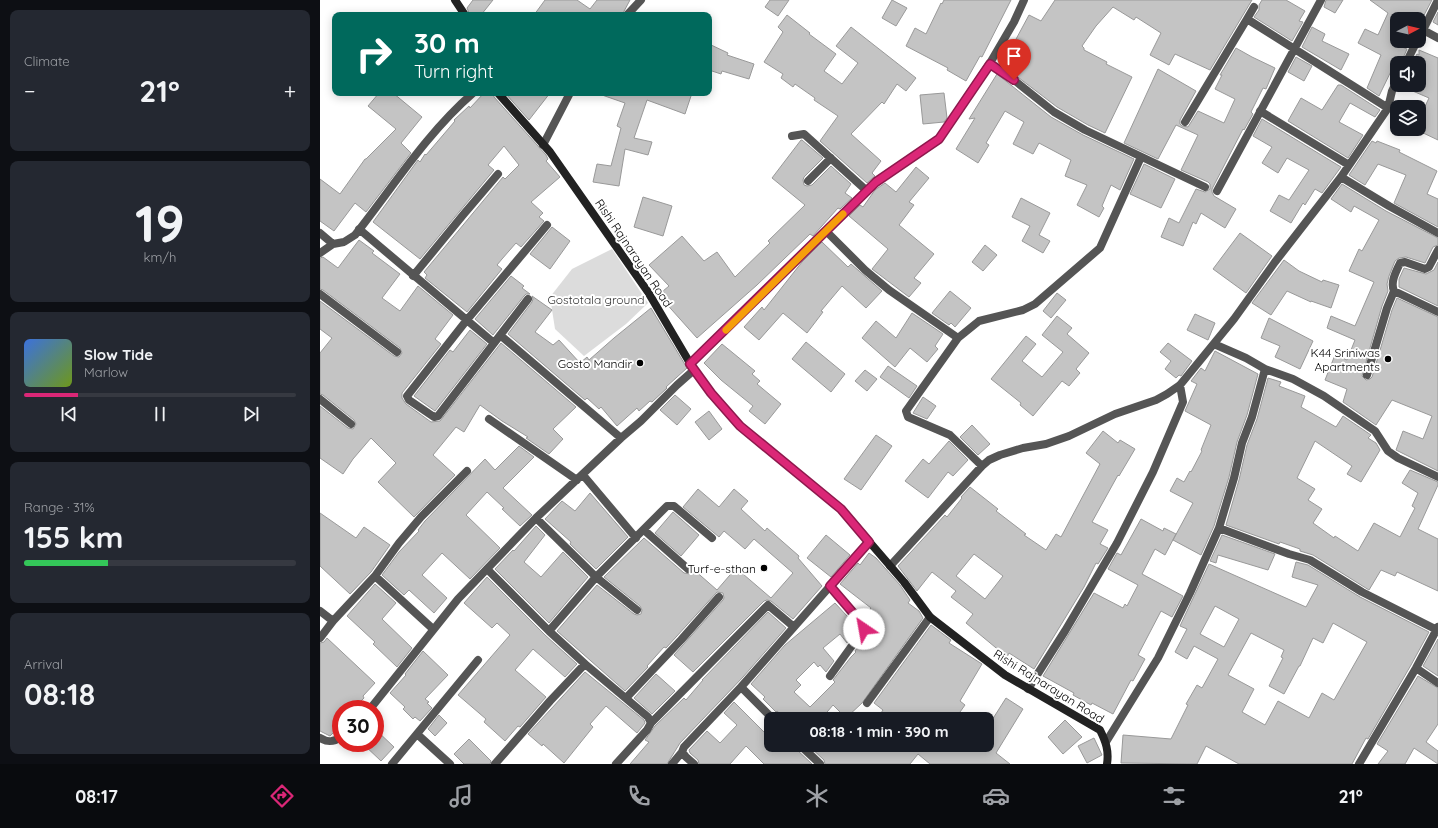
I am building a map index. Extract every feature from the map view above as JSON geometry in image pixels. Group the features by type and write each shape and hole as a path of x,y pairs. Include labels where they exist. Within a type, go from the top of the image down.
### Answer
{"main road":[{"path":"455,0 463,12"},
{"name":"Rishi Rajnarayan Road","path":"501,96 543,145 648,292 692,367 711,393 740,426 841,509 890,566 930,617 1005,675 1100,730 1106,742 1108,757 1107,764"}],"street":[{"path":"631,12 641,0"},
{"path":"377,700 458,599 536,518 641,421 677,385 692,367 876,182 939,139 990,64 1014,22 1024,0"},
{"path":"1217,191 1321,0"},
{"path":"1426,24 1438,0"},
{"path":"1185,122 1254,7"},
{"path":"1247,20 1388,108"},
{"path":"1426,35 1438,38"},
{"path":"990,64 1014,80 1054,112 1085,130 1205,187"},
{"path":"890,566 989,460 1024,448 1046,444 1069,436 1115,414 1156,400 1168,394 1180,385 1234,319 1275,262 1341,177 1388,108 1392,92"},
{"path":"320,253 333,244 350,239 360,229 429,137 453,110 469,96"},
{"path":"543,145 568,96"},
{"path":"1260,111 1349,165"},
{"path":"792,136 804,134 867,191"},
{"path":"982,466 950,435 908,417 906,411 958,338 979,321 1002,314 1023,310 1035,304 1100,248 1141,157"},
{"path":"808,181 831,158"},
{"path":"414,276 462,215 498,174"},
{"path":"1341,177 1438,233"},
{"path":"528,298 437,417 434,417 409,400 407,396 466,321 547,225"},
{"path":"360,229 466,321 494,343"},
{"path":"826,231 865,270 889,290 958,338"},
{"path":"320,233 333,244"},
{"path":"1368,375 1387,308 1394,291 1392,286 1393,280 1400,263 1405,262 1425,269 1429,267 1438,250"},
{"path":"1394,291 1438,312"},
{"path":"320,294 396,352"},
{"path":"500,335 621,438"},
{"path":"1214,344 1246,358 1265,370 1293,379 1324,396 1375,431 1388,451 1398,458 1438,477"},
{"path":"1106,742 1158,658 1190,593 1219,528 1234,478 1242,443 1252,417 1265,370"},
{"path":"1028,689 1065,631 1117,543 1153,472 1183,402 1180,385"},
{"path":"320,399 352,424"},
{"path":"489,419 580,478 636,538"},
{"path":"320,638 333,621 375,576 398,543 467,470"},
{"path":"549,631 596,577 668,506 674,506 712,538"},
{"path":"536,518 596,577 636,610"},
{"path":"1219,528 1289,554 1310,560 1362,592 1437,629 1416,668 1359,764"},
{"path":"644,530 688,569"},
{"path":"672,764 682,752 684,747 740,687 869,542"},
{"path":"487,569 549,631 585,664 648,717 651,723"},
{"path":"375,576 433,629"},
{"path":"830,586 860,621 864,629 830,676"},
{"path":"626,698 719,597"},
{"path":"616,764 647,730 651,723 768,605 794,627"},
{"path":"320,610 333,621"},
{"path":"867,703 930,617"},
{"path":"392,764 478,660"},
{"path":"495,764 550,701 585,664"},
{"path":"1416,668 1438,683"},
{"path":"740,687 766,712"},
{"path":"417,734 450,764"},
{"path":"320,738 329,742 332,741"},
{"path":"682,752 694,764"},
{"path":"807,752 820,764"}],"green space":[{"name":"Gostotala ground","path":"612,249 648,303 626,324 584,356 555,329 550,297 572,269"}],"building":[{"path":"473,0 493,0 483,12 469,12 467,8"},
{"path":"545,0 577,0 590,9 597,0 630,0 624,12 536,12"},
{"path":"770,0 789,0 778,16 765,7"},
{"path":"892,0 907,8 896,26 882,18"},
{"path":"944,0 1011,0 982,57 980,56 966,81 947,70 948,68 906,46 915,28 926,34 941,3 942,4"},
{"path":"1055,0 1252,0 1210,70 1175,54 1169,65 1150,55 1161,33 1136,17 1134,20 1113,7 1096,26 1082,46 1084,50 1107,62 1106,64 1132,77 1105,133 1057,107 1002,65 1017,43 1015,41 1029,15 1041,21"},
{"path":"1262,0 1286,0 1305,11 1299,21 1303,22 1292,41 1254,17 1259,10 1259,5"},
{"path":"1326,0 1343,0 1335,13 1324,7"},
{"path":"1370,0 1432,0 1426,12 1390,12 1390,48 1407,49 1404,56 1390,56 1390,73 1379,96 1367,88 1381,55 1358,43 1365,29 1378,35 1388,13"},
{"path":"1438,12 1438,25 1433,22"},
{"path":"787,15 836,54 824,71 842,84 858,63 836,46 851,27 916,78 906,91 897,84 884,104 882,102 851,134 881,161 872,173 875,176 867,183 820,141 838,116 814,100 815,98 795,84 793,87 781,78 783,74 764,62 783,32 778,27"},
{"path":"1312,27 1325,34 1322,41 1349,54 1341,70 1302,47"},
{"path":"712,45 728,53 727,55 754,64 749,79 722,71 721,74 712,71"},
{"path":"1236,48 1275,68 1266,89 1263,88 1251,112 1253,114 1244,130 1243,129 1212,189 1214,196 1236,209 1225,228 1201,213 1196,224 1193,222 1183,246 1161,237 1169,218 1179,223 1196,189 1205,192 1210,189 1210,184 1208,182 1181,170 1198,135 1176,125 1158,159 1124,143 1158,69 1196,91 1180,120 1180,124 1182,126 1188,127 1198,111 1224,123 1235,99 1215,89 1222,75 1220,75"},
{"path":"1419,50 1438,58 1438,140 1426,134 1426,104 1429,98 1415,92 1426,92 1426,56 1416,56 1417,54 1419,55"},
{"path":"1296,57 1312,66 1304,81 1288,72"},
{"path":"997,74 1051,117 1083,135 1134,159 1120,190 1111,185 1102,206 1104,208 1099,217 1077,205 1087,185 1065,176 1071,160 1039,143 1033,154 1013,144 1024,122 1005,111 986,143 989,145 978,163 956,149 975,118 969,119"},
{"path":"1338,85 1341,85 1380,110 1375,117 1350,103 1339,122 1363,135 1348,158 1288,121 1301,98 1322,110"},
{"path":"944,93 947,118 944,122 923,124 920,95"},
{"path":"376,96 397,96 422,117 401,143 411,153 366,212 355,203 334,231 320,221 320,179 340,194 365,159 396,129 368,106"},
{"path":"481,96 494,96 546,155 548,159 546,161 560,177 531,202 543,213 539,217 544,221 521,247 516,243 502,259 497,265 502,269 467,312 425,278 427,275 424,272 503,177 505,179 519,165 504,146 488,165 494,170 420,259 373,222 418,160 420,162 425,154 426,155 455,121 454,120 469,106 470,108"},
{"path":"508,96 548,96 529,120"},
{"path":"605,96 691,96 685,114 647,100 634,138 652,142 648,155 625,149 619,186 593,182 597,164 611,166 621,128 617,126 625,103"},
{"path":"1262,119 1341,167 1322,193 1315,189 1305,205 1303,203 1291,223 1270,211 1279,195 1289,200 1309,170 1287,158 1278,173 1262,163 1272,147 1253,136"},
{"path":"801,140 823,158 804,177 804,185 812,185 831,166 851,184 845,193 852,198 840,209 838,208 813,236 810,234 757,285 697,338 663,300 667,296 663,291 669,286 649,265 682,236 704,261 717,252 735,277 770,243 768,241 805,205 772,178"},
{"path":"1372,141 1376,143 1377,141 1400,150 1399,152 1437,171 1427,194 1438,199 1438,227 1394,203 1406,175 1378,164 1365,185 1349,175"},
{"path":"1144,164 1175,179 1161,208 1130,194"},
{"path":"916,167 929,178 909,202 914,205 899,225 934,254 914,278 921,283 909,297 872,269 888,249 849,216 860,205 863,207 875,190 885,183 896,192"},
{"path":"1342,184 1386,211 1438,238 1438,245 1433,247 1425,263 1406,257 1399,258 1395,261 1389,276 1387,284 1388,291 1382,306 1362,376 1366,380 1372,377 1397,298 1438,317 1438,471 1396,450 1403,431 1423,439 1432,416 1392,400 1376,425 1343,402 1347,389 1325,380 1335,355 1347,360 1355,340 1327,328 1331,316 1355,326 1374,282 1349,271 1359,249 1362,251 1379,220 1354,206 1351,212 1331,199"},
{"path":"643,197 672,206 663,236 634,227"},
{"path":"1021,198 1050,213 1039,235 1050,241 1043,253 1022,241 1030,226 1012,217"},
{"path":"552,227 570,241 550,269 530,254"},
{"path":"1240,233 1272,256 1246,293 1213,269"},
{"path":"359,240 374,251 372,253 400,274 382,298 400,311 418,286 453,315 435,339 441,344 402,393 402,398 406,404 431,422 440,421 501,343 576,407 553,429 563,439 549,454 526,438 528,437 480,405 464,432 456,427 433,455 455,475 414,517 378,482 396,463 371,438 353,459 343,474 320,458 320,406 348,428 353,429 356,424 354,420 320,394 320,353 332,338 320,329 320,301 394,356 399,357 402,353 400,348 320,289 320,258 323,257 338,268"},
{"path":"822,242 848,267 851,264 882,291 866,308 842,286 821,311 823,312 807,333 783,313 759,340 744,327 762,307 764,310 802,262"},
{"path":"985,245 997,255 983,271 972,262"},
{"path":"1284,260 1299,271 1322,282 1323,280 1339,285 1331,308 1311,302 1287,291 1271,315 1252,303"},
{"path":"1438,262 1438,306 1399,287 1399,279 1404,268 1426,274 1434,270"},
{"path":"511,276 524,286 522,288 530,294 526,294 524,296 493,335 475,319"},
{"path":"950,291 971,308 955,327 951,323 949,325 932,313"},
{"path":"1057,293 1066,300 1051,318 1043,311"},
{"path":"532,296 552,310 535,332 553,345 559,340 580,363 587,357 589,360 651,308 687,368 652,402 650,401 639,411 637,408 617,426 601,407 599,409 587,398 585,400 508,334 532,302"},
{"path":"912,313 943,334 935,346 938,349 927,362 910,348 895,367 862,338 876,321 896,338"},
{"path":"1195,314 1215,323 1208,340 1187,330"},
{"path":"1057,316 1072,328 1067,334 1089,353 1076,369 1080,373 1069,386 1062,381 1033,416 1020,405 1021,403 991,379 1026,336 1036,344 1022,361 1042,377 1063,352 1042,335"},
{"path":"1269,318 1313,341 1300,369 1275,357 1280,346 1261,338"},
{"path":"470,330 487,344 435,411 414,396 450,350 453,352"},
{"path":"806,342 845,374 831,392 792,359"},
{"path":"1168,343 1192,361 1181,376 1179,375 1176,378 1165,369 1171,361 1160,352"},
{"path":"722,344 755,371 752,374 760,381 757,384 781,404 765,424 749,411 753,406 721,380 704,363"},
{"path":"1215,351 1258,374 1247,415 1237,442 1229,477 1214,526 1201,555 1173,540 1193,503 1170,491 1177,478 1184,482 1190,471 1191,472 1202,451 1201,450 1211,425 1185,411 1197,384 1191,381 1201,368 1205,371"},
{"path":"888,366 917,386 909,398 880,377"},
{"path":"865,370 877,379 867,391 855,381"},
{"path":"1268,378 1281,382 1279,386 1305,396 1301,407 1336,427 1343,416 1371,435 1368,438 1376,443 1380,450 1361,482 1347,474 1352,466 1315,441 1297,478 1315,489 1308,500 1322,509 1313,523 1334,538 1335,536 1358,551 1374,523 1400,537 1415,508 1412,506 1418,493 1402,483 1410,470 1438,482 1418,529 1438,539 1438,591 1397,572 1395,576 1381,570 1369,590 1313,555 1300,551 1300,549 1280,542 1279,544 1226,525 1247,445 1257,419"},
{"path":"675,395 691,409 677,425 660,410"},
{"path":"923,397 936,406 927,419 913,413"},
{"path":"709,411 722,429 709,440 695,422"},
{"path":"972,425 990,444 978,455 960,437"},
{"path":"1103,431 1118,443 1120,440 1135,449 1119,476 1118,475 1092,522 1108,530 1100,544 1108,548 1098,564 1096,563 1084,587 1034,669 1009,653 1007,657 966,623 973,614 951,597 956,591 932,572 917,591 898,566 945,515 947,517 970,487 998,509 996,511 1026,534 1024,535 1046,550 1056,534 1061,537 1100,464 1086,453","holes":["974,554 1003,576 985,599 956,576"]},
{"path":"876,435 892,446 861,490 844,479"},
{"path":"949,441 968,460 953,476 948,472 928,498 905,481 923,459 929,464"},
{"path":"519,446 534,457 503,488 532,515 520,526 487,492 466,515 500,548 470,579 442,553 422,575 447,598 434,613 409,590 404,595 382,575 399,552 419,531 418,530 425,521 485,459 495,470"},
{"path":"698,489 719,507 734,489 748,501 741,509 765,531 767,528 799,556 798,558 822,586 793,619 771,601 764,601 693,672 674,655 723,600 723,593 717,592 666,648 664,647 647,666 648,667 625,691 557,631 597,585 634,614 641,614 642,610 640,606 604,577 644,538 684,573 690,574 693,569 717,590 736,568 771,598 793,573 754,539 745,549 724,531 719,537 683,507"},
{"path":"590,493 628,537 596,569 570,544 571,542 545,519 562,501 575,511"},
{"path":"673,512 699,535 681,556 655,533"},
{"path":"320,513 356,538 364,527 390,545 371,572 350,594 320,566"},
{"path":"1141,519 1163,531 1164,528 1176,534 1165,555 1155,549 1142,574 1183,596 1172,617 1161,611 1138,655 1145,659 1133,681 1131,680 1113,714 1092,703 1091,705 1073,695 1074,693 1043,676 1094,593 1123,608 1125,604 1127,606 1138,585 1108,569 1117,553 1121,555"},
{"path":"536,526 545,535 524,562 541,577 563,552 588,577 549,623 495,569 513,550 514,551"},
{"path":"826,535 850,555 831,577 807,558"},
{"path":"1222,535 1275,554 1268,570 1218,555 1216,563 1210,561"},
{"path":"869,553 876,558 900,585 910,600 908,603 919,611 923,618 862,703 852,712 840,712 833,705 827,712 776,712 763,699 765,697 751,684 785,645 835,603 858,628 847,643 840,634 823,648 834,661 826,672 820,665 818,667 814,662 796,680 801,685 794,692 810,707 835,682 833,680 856,652 855,651 869,632 869,627 864,617 871,608 840,584 858,563 860,565"},
{"path":"1296,562 1308,565 1360,597 1429,632 1368,739 1366,738 1352,764 1239,764 1206,746 1197,764 1121,763 1123,735 1171,739 1188,705 1186,704 1197,685 1202,688 1218,659 1194,646 1187,659 1175,652 1187,629 1180,626 1209,564 1306,607 1318,585 1292,577","holes":["1215,606 1239,619 1224,647 1200,634","1333,623 1367,642 1334,700 1322,693 1309,718 1278,701 1265,725 1242,712 1254,689 1228,675 1251,633 1284,650 1281,657 1283,658 1269,686 1284,694 1300,666 1313,638 1323,643"]},
{"path":"487,577 545,635 577,664 565,677 533,649 515,670 546,697 520,727 518,726 505,741 484,722 486,719 458,695 510,635 497,623 492,628 464,603"},
{"path":"375,584 396,603 382,619 412,648 397,667 373,644 375,642 347,616"},
{"path":"768,612 786,628 743,677 680,743 667,764 630,764 649,742 645,740 655,726 684,698 686,700 702,680"},
{"path":"931,625 951,640 949,643 982,664 960,701 965,705 960,712 882,712 883,710 874,703"},
{"path":"327,638 375,683 363,696 364,698 362,700 332,700 332,734 330,736 320,731 320,643 324,642"},
{"path":"1438,639 1438,676 1423,666"},
{"path":"423,651 448,675 425,699 429,702 427,703 432,708 420,721 415,717 413,719 403,709 405,707 390,693 406,675 405,674"},
{"path":"585,672 644,720 645,723 637,733 606,706 590,724 593,727 564,763 543,744 542,746 528,734"},
{"path":"656,674 675,691 652,714 634,698"},
{"path":"1418,676 1438,688 1438,724 1426,742 1438,751 1438,764 1414,748 1405,764 1378,764 1388,751 1377,744"},
{"path":"1006,698 1023,709 996,753 1010,764 930,764 918,754 910,764 825,764 824,760 815,752 994,752 994,717"},
{"path":"734,702 764,732 764,752 799,752 812,764 764,764 746,746 730,764 699,764 698,760 690,753 689,750 707,731 720,743 737,725 724,713"},
{"path":"439,715 447,723 435,736 428,729"},
{"path":"1065,720 1082,737 1063,754 1048,737"},
{"path":"384,738 394,747 381,761 372,752 384,752"},
{"path":"1094,738 1102,755 1087,763 1078,746"},
{"path":"469,739 491,761 490,764 464,764 454,754"}],"slow traffic":[{"path":"726,330 843,214"}],"place":[{"name":"K44 Sriniwas Apartments","path":"1388,359"},
{"name":"Gosto Mandir","path":"640,363"},
{"name":"Turf-e-sthan","path":"764,568"}],"route":[{"path":"864,629 860,621 830,586 869,542 841,509 740,426 711,393 690,364 876,182 939,139 990,64 1014,80"}]}
